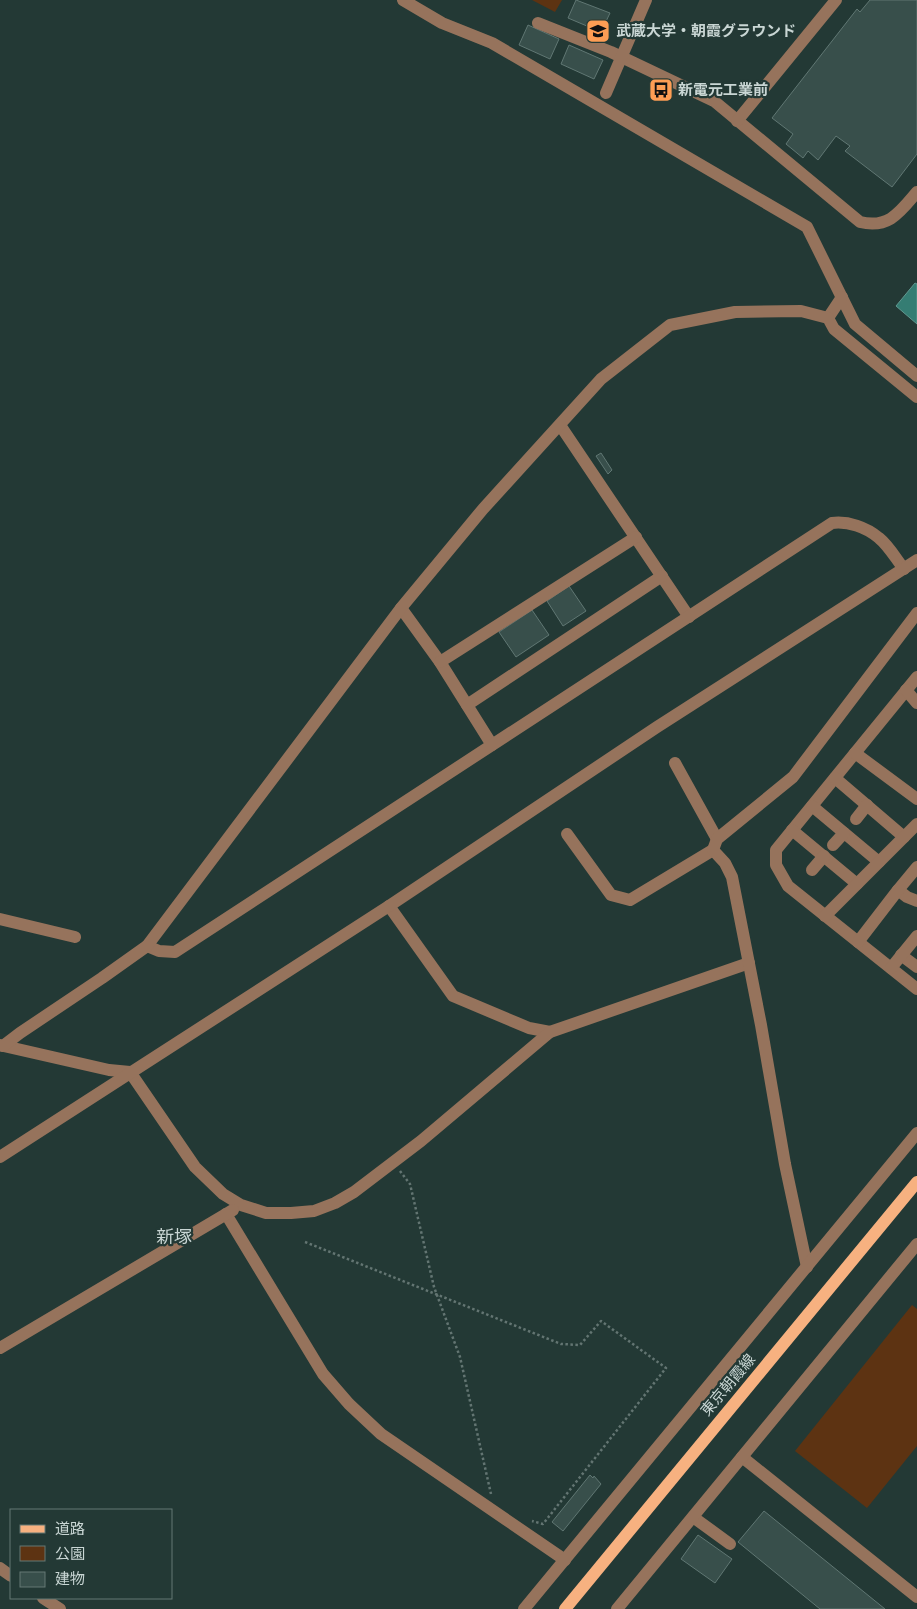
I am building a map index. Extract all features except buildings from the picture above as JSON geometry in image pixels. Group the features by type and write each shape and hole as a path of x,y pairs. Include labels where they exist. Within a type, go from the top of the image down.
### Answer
{"main road":[{"name":"東京朝霞線","path":"565,1609 917,1182"}],"lane":[{"path":"403,0 442,23 492,43 807,227 855,324 917,376"},
{"path":"606,93 646,0"},
{"path":"737,122 836,0"},
{"path":"538,23 621,57 714,102 860,222 870,225 892,220 917,192"},
{"path":"828,318 842,297"},
{"path":"2,1046 147,946 401,608 483,509 601,379 670,325 735,312 801,311 828,318 834,329 917,397"},
{"path":"560,425 689,616"},
{"path":"147,946 160,951 175,952 832,523 842,522 858,526 880,538 904,569"},
{"path":"440,662 636,537"},
{"path":"0,1157 389,906 657,727 917,560"},
{"path":"466,706 662,576"},
{"path":"401,608 440,662 492,745"},
{"path":"567,834 611,894 630,900 715,845 793,777 917,613"},
{"path":"917,677 776,850 776,865 788,886 917,989"},
{"path":"906,690 917,703"},
{"path":"855,753 917,799"},
{"path":"675,763 732,877 761,1024 785,1164 807,1267"},
{"path":"834,778 904,837"},
{"path":"856,819 867,805"},
{"path":"812,806 879,862"},
{"path":"825,916 917,824"},
{"path":"792,830 857,884"},
{"path":"833,845 844,833"},
{"path":"812,870 824,856"},
{"path":"858,942 917,867"},
{"path":"898,890 907,897 917,900"},
{"path":"389,906 453,996 528,1028 550,1032"},
{"path":"0,919 75,937"},
{"path":"891,968 917,936"},
{"path":"902,955 917,967"},
{"path":"130,1072 195,1167 223,1194 241,1204 266,1213 314,1211 335,1203 354,1192 394,1162 550,1032 749,963"},
{"path":"2,1046 109,1070 130,1072"},
{"path":"524,1609 917,1132"},
{"path":"0,1348 241,1204"},
{"path":"226,1214 323,1374 349,1404 382,1434 565,1560"},
{"path":"617,1609 917,1244"},
{"path":"742,1457 917,1597"},
{"path":"693,1517 730,1544"},
{"path":"45,1599 60,1609"}],"path":[{"path":"394,1162 410,1184 436,1295 460,1357 495,1511"},
{"path":"305,1242 561,1344 580,1345 601,1321 666,1368 543,1524 524,1519"}],"green space":[{"path":"532,0 562,0 555,12"},
{"path":"912,1305 917,1309 917,1446 867,1508 795,1451"}],"shaded area":[{"path":"915,283 917,284 917,324 896,306"}],"place":[{"name":"武蔵大学・朝霞グラウンド","path":"598,31"},
{"name":"新電元工業前","path":"661,90"}],"district":[{"name":"新塚","path":"174,1237"}]}
